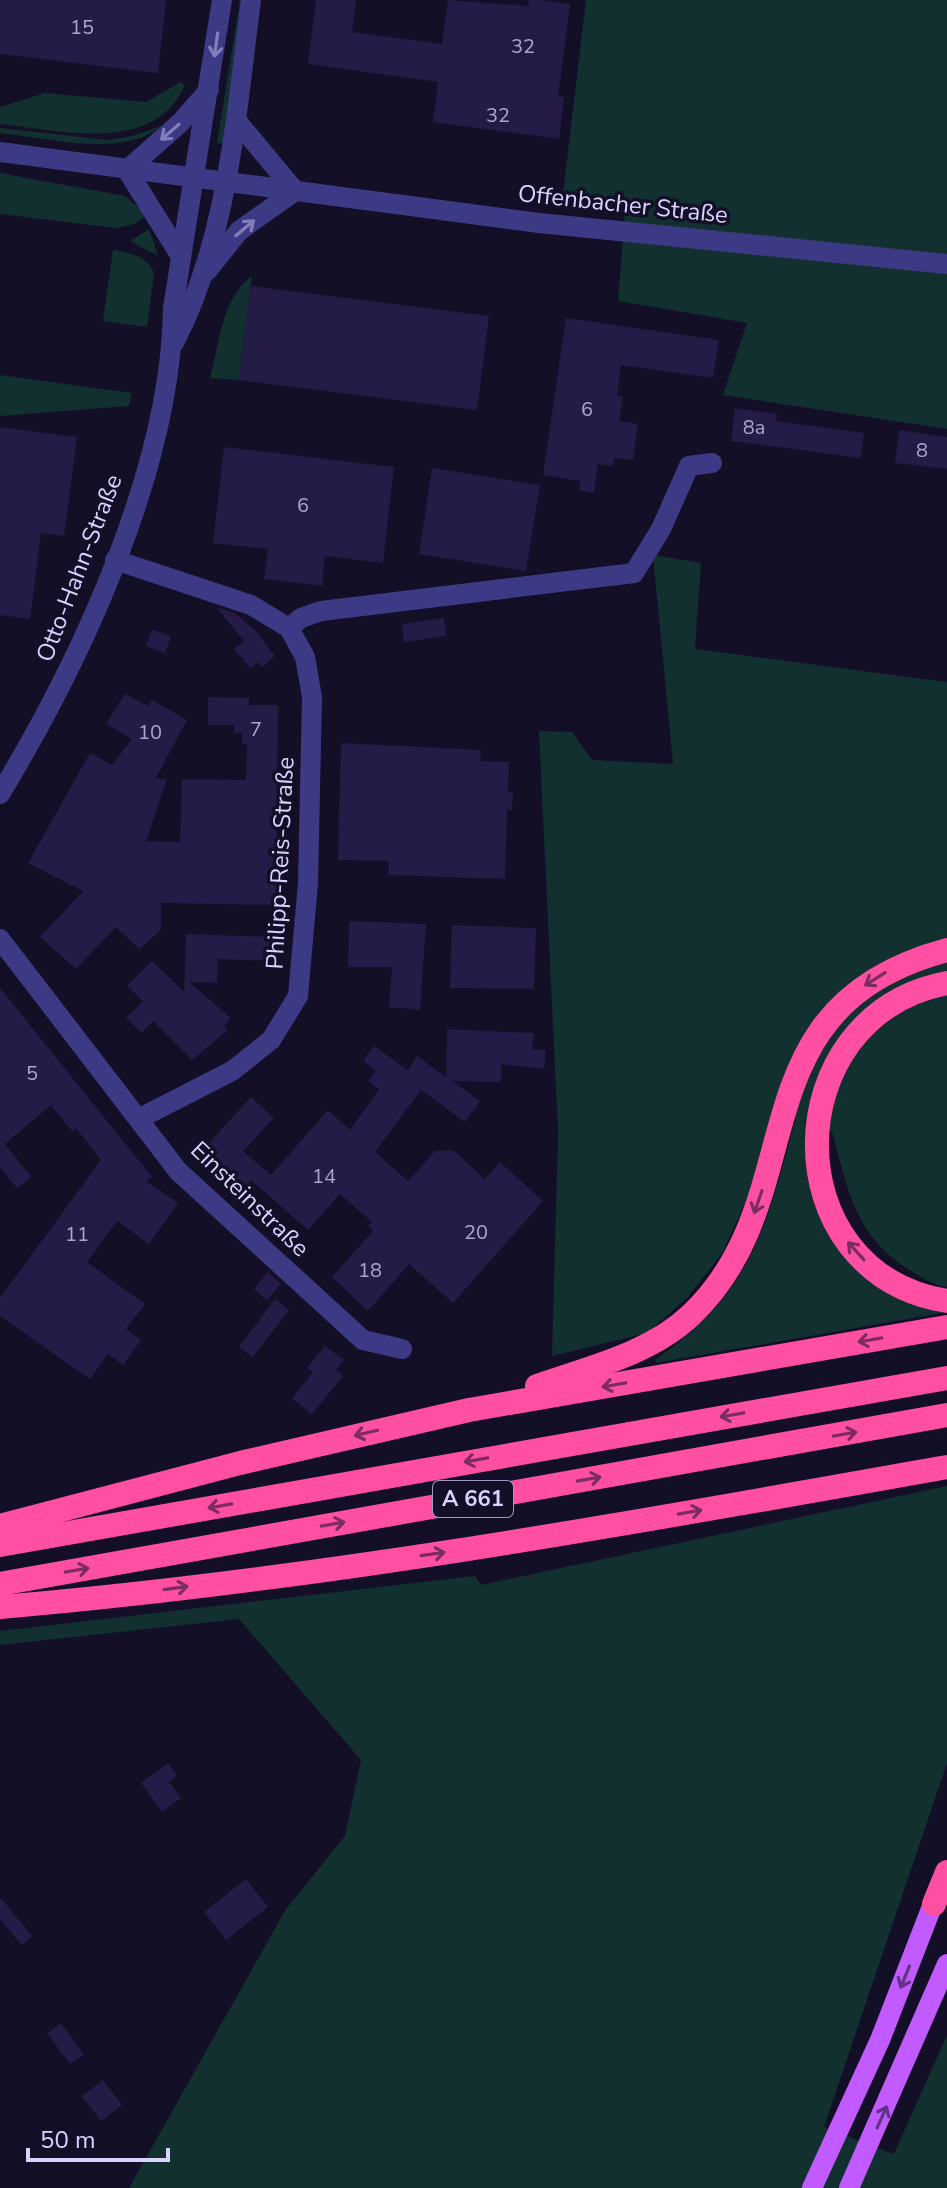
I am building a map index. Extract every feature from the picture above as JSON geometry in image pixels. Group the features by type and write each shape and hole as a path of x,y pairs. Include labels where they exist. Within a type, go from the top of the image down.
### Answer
{"highway":[{"path":"469,1410 629,1353 660,1338 690,1316 713,1290 741,1246 758,1204 786,1099 802,1060 824,1025 853,995 881,975 947,950"},
{"path":"947,983 907,994 866,1022 834,1067 825,1087 815,1131 816,1158 824,1192 838,1228 854,1251 870,1266 910,1290 947,1301"},
{"path":"0,1526 240,1463 469,1410 947,1327"},
{"name":"A 661","path":"0,1545 947,1378"},
{"name":"A 661","path":"0,1584 947,1415"},
{"path":"0,1607 98,1599 516,1542 947,1467"},
{"path":"934,1904 947,1872"}],"main road":[{"path":"812,2188 869,2067 947,1864"},
{"path":"849,2188 947,1964"}],"street":[{"name":"Otto-Hahn-Straße","path":"0,794 50,711 115,560 149,455 172,347 180,255 196,178 222,0"},
{"name":"Otto-Hahn-Straße","path":"172,347 204,275 236,120 251,0"},
{"path":"180,255 127,170 180,123 209,90"},
{"path":"204,275 239,231 295,191 236,120"},
{"name":"Offenbacher Straße","path":"0,152 539,223 947,264"},
{"path":"115,560 251,605 289,628 301,618 321,611 634,573 661,529 689,466 712,463"},
{"name":"Philipp-Reis-Straße","path":"140,1118 232,1071 271,1040 298,996 307,894 312,697 305,657 289,628"},
{"name":"Einsteinstraße","path":"0,939 178,1171 363,1340 402,1349"}],"green space":[{"path":"240,0 244,0 225,144 217,143"},
{"path":"586,0 947,0 947,429 723,395 747,323 618,301 625,211 562,202"},
{"path":"180,82 185,85 171,107 151,122 128,130 76,133 0,124 0,107 45,93 146,102"},
{"path":"163,125 146,135 106,144 62,142 0,133 0,128 108,140 133,136"},
{"path":"0,173 125,196 147,215 134,224 116,228 0,214"},
{"path":"149,229 158,256 130,241"},
{"path":"113,250 143,259 154,273 147,327 103,321"},
{"path":"252,276 239,380 210,378 228,309 242,285"},
{"path":"0,375 132,393 129,406 0,416"},
{"path":"653,555 701,563 695,649 947,682 947,1287 931,1283 908,1269 876,1241 856,1209 832,1132 810,1123 825,1220 947,1312 656,1363 656,1359 714,1309 751,1254 775,1191 796,1118 777,1109 754,1184 723,1252 687,1298 647,1333 552,1356 558,1133 539,731 572,732 592,760 673,764"},
{"path":"947,1486 947,1763 824,2127 894,2154 947,2035 947,2188 129,2188 286,1909 345,1836 361,1760 239,1619 0,1645 0,1631 475,1576 481,1585"}],"building":[{"path":"0,0 166,0 158,73 0,54"},
{"path":"316,0 356,0 352,32 442,44 448,0 528,6 529,0 570,4 558,97 564,97 559,139 433,122 438,82 308,64"},
{"path":"251,286 489,316 477,410 239,380"},
{"path":"566,318 719,340 713,378 621,365 617,396 623,397 619,421 638,424 633,460 614,458 613,466 598,464 594,493 579,490 580,481 543,475"},
{"path":"735,408 777,414 776,421 864,433 861,458 731,441"},
{"path":"0,427 77,437 64,536 41,533 30,619 0,615"},
{"path":"899,430 947,437 947,469 895,463"},
{"path":"224,447 394,467 383,563 325,556 322,586 264,579 268,549 213,543"},
{"path":"432,468 540,485 526,571 419,554"},
{"path":"216,607 234,613 254,629 275,656 262,667 259,662 250,668 234,649 244,641"},
{"path":"444,618 446,636 404,642 402,624"},
{"path":"152,630 171,636 165,653 146,646"},
{"path":"125,694 148,706 152,700 187,720 156,778 167,779 146,841 180,842 182,779 246,780 247,744 242,744 242,733 234,733 234,725 208,725 208,697 249,698 249,705 278,705 276,905 161,903 161,930 139,949 116,927 76,969 40,937 83,891 28,863 90,753 112,765 132,739 106,724"},
{"path":"341,743 481,750 480,761 509,762 508,792 513,792 512,810 507,810 505,879 388,875 389,861 338,860"},
{"path":"349,921 426,924 420,1010 389,1007 392,967 348,967"},
{"path":"452,925 536,928 534,989 450,988"},
{"path":"186,934 272,937 272,961 218,959 217,983 189,982 231,1018 224,1027 228,1030 192,1060 153,1021 142,1033 126,1018 143,1001 127,986 152,961 184,992"},
{"path":"0,988 152,1177 146,1181 178,1203 149,1244 117,1221 87,1262 145,1304 126,1329 141,1340 123,1365 108,1354 90,1379 0,1316 0,1298 101,1160 76,1128 72,1131 51,1105 5,1144 31,1177 17,1188 0,1167"},
{"path":"447,1029 534,1033 532,1049 546,1050 544,1069 501,1064 501,1082 452,1081 480,1101 465,1122 421,1090 375,1152 408,1181 435,1151 453,1150 485,1179 500,1162 543,1201 453,1303 409,1264 368,1311 332,1277 373,1231 368,1226 372,1222 340,1194 308,1230 251,1180 240,1193 198,1155 251,1097 274,1118 243,1151 271,1175 328,1110 350,1130 379,1089 368,1081 376,1070 363,1061 374,1046 408,1070 417,1056 446,1077"},
{"path":"268,1272 281,1284 267,1300 254,1289"},
{"path":"275,1299 289,1310 253,1357 239,1347"},
{"path":"325,1346 344,1360 336,1370 343,1376 312,1414 292,1399 313,1372 307,1368"},
{"path":"168,1763 177,1776 169,1782 181,1798 162,1812 141,1783"},
{"path":"246,1879 268,1907 226,1940 204,1912"},
{"path":"0,1897 32,1936 22,1945 0,1919"},
{"path":"61,2023 84,2055 70,2064 47,2033"},
{"path":"103,2080 122,2105 101,2121 82,2096"}]}
